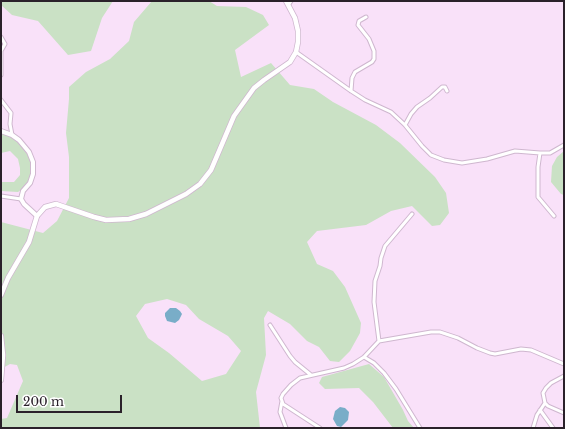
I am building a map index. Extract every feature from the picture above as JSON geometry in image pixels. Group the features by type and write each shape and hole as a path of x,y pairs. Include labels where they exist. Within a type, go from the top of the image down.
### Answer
{"main road":[{"path":"1,295 8,278 29,242 37,216 45,207 56,204 106,220 129,220 146,214 186,194 200,184 211,170 234,116 254,88 290,62 296,52 298,31 289,2"},
{"path":"1,336 3,355 1,380"}],"street":[{"path":"351,91 352,78 355,72 372,62 374,56 369,39 358,26 359,21 366,16"},
{"path":"1,37 5,44 1,51 1,75"},
{"path":"296,52 365,100 391,112 405,125 422,146 431,154 444,160 462,163 515,152 550,152 564,145"},
{"path":"405,125 417,107 442,87 445,86 447,91"},
{"path":"1,100 11,114 10,124 12,135"},
{"path":"1,131 12,135 26,147 31,157 33,167 32,179 21,198 24,204 37,216"},
{"path":"540,153 538,167 538,197 554,216"},
{"path":"1,196 21,198"},
{"path":"379,341 374,302 375,281 385,246 412,214"},
{"path":"270,325 295,362 311,375"},
{"path":"286,428 280,412 283,394 291,384 300,378 344,368 364,357 379,341 431,332 440,332 458,338 490,353 495,354 521,349 531,350 564,364"},
{"path":"364,357 374,363 384,373 396,389 420,428"},
{"path":"564,376 551,383 543,393 545,403 550,408 564,413"},
{"path":"282,401 290,409 320,428"},
{"path":"533,428 540,410 545,403"},
{"path":"540,410 553,428"}],"green space":[{"path":"1,1 113,1 102,18 91,51 68,55 38,21 12,15 1,5"},
{"path":"152,1 209,1 217,6 246,7 263,15 269,25 235,50 241,77 271,63 290,85 314,89 333,102 376,125 400,143 435,177 446,193 449,213 440,225 432,226 412,206 391,211 366,225 317,231 307,242 317,264 333,271 345,287 361,323 360,333 350,351 339,362 330,361 319,347 307,341 290,324 268,311 264,318 266,355 256,392 260,428 1,428 1,419 7,418 23,381 17,365 10,364 1,369 1,222 43,233 57,221 69,198 69,157 66,133 69,87 86,72 110,59 129,41 134,22","holes":["167,299 186,305 199,319 228,336 241,351 226,374 202,381 169,353 148,338 136,316 145,304"]},
{"path":"1,132 11,136 21,144 26,150 31,162 31,172 28,182 18,192 1,191 1,182 14,182 20,175 20,168 18,159 10,151 1,153"},
{"path":"564,151 564,195 561,194 551,182 552,166 557,157"},
{"path":"369,364 384,377 408,421 414,428 393,428 373,402 359,388 325,389 319,383 322,377"}],"water":[{"path":"170,308 176,308 182,314 179,320 175,323 167,321 165,316 165,313"},
{"path":"340,407 345,408 349,412 348,420 341,427 337,426 333,419 335,411"}]}
